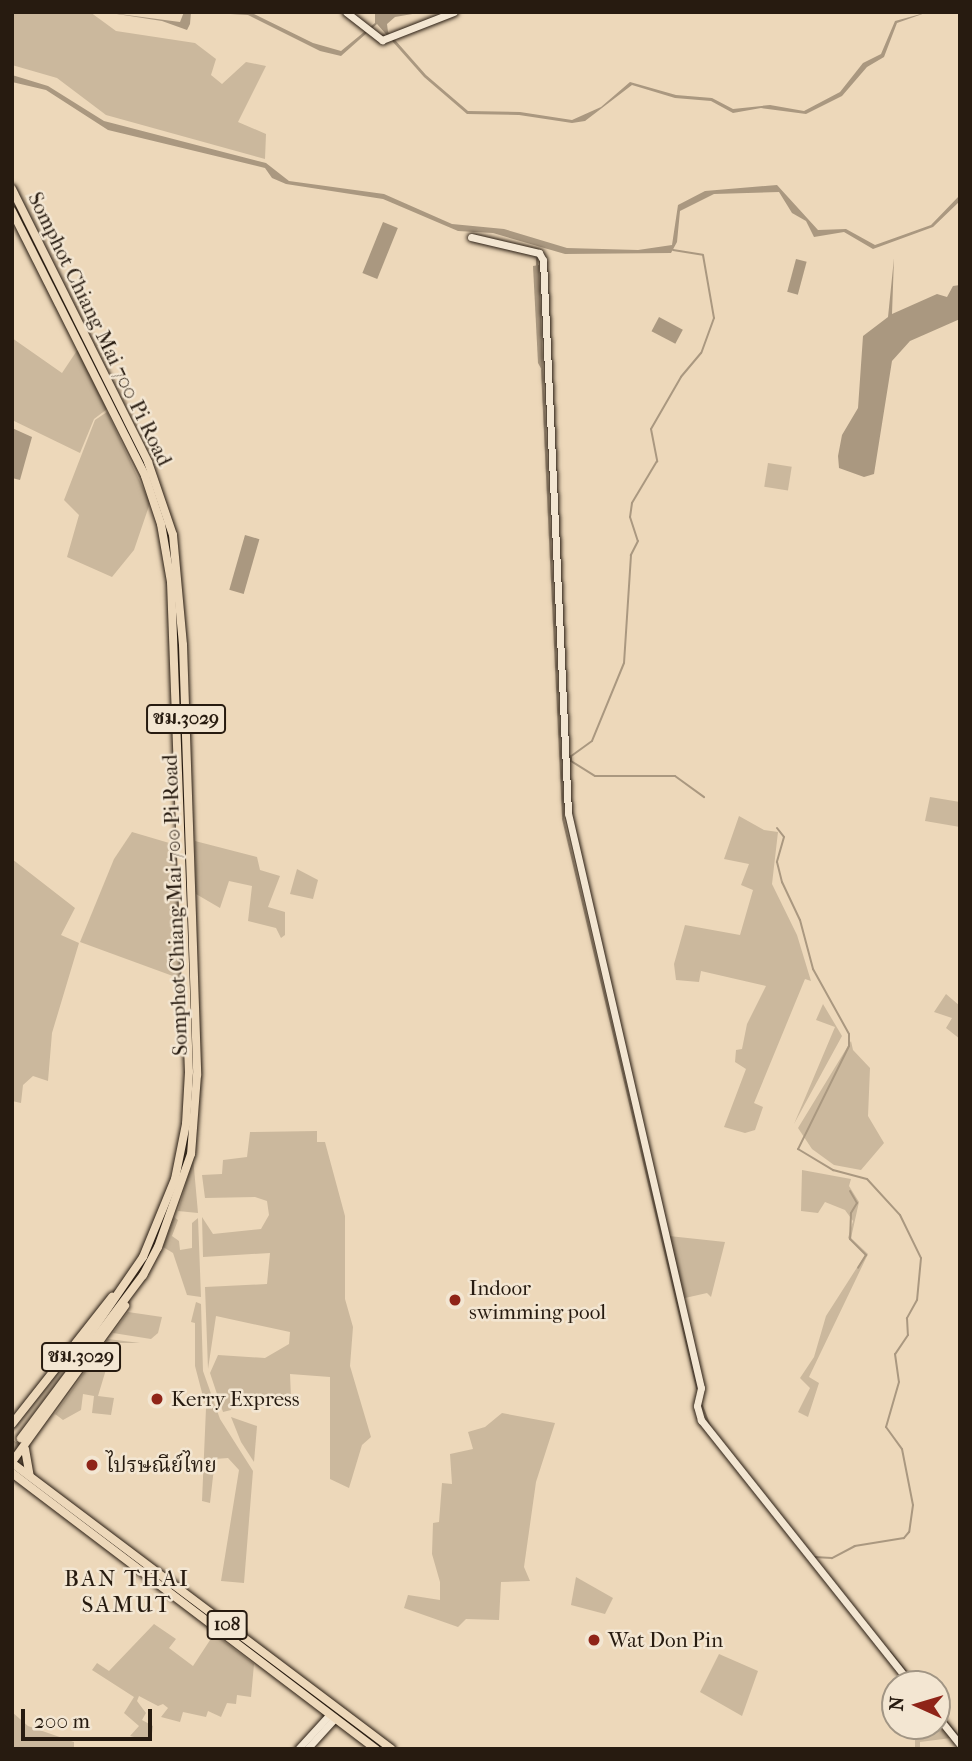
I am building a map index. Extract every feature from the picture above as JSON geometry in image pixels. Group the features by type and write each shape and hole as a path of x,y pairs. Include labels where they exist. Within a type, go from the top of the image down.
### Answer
{"main road":[{"name":"Somphot Chiang Mai 700 Pi Road","path":"12,189 149,464 173,535 183,645 197,1051 194,1154 167,1227 113,1326 21,1440"},
{"name":"Somphot Chiang Mai 700 Pi Road","path":"12,211 145,476 161,524 171,582 188,1097 175,1179 133,1274 21,1440"},
{"path":"12,1424 133,1274"},
{"path":"12,1449 21,1440"},
{"path":"12,1463 21,1440"},
{"path":"12,1481 28,1480 21,1440"},
{"name":"108","path":"12,1463 28,1480 376,1749"},
{"name":"108","path":"12,1473 28,1480 391,1749"}],"street":[{"path":"346,12 369,31 393,38 454,12"},
{"path":"471,237 539,253 543,260 568,813 701,1388 697,1406 707,1432 899,1670"},
{"path":"298,1749 332,1716"},
{"path":"307,1749 332,1716"}],"shaded area":[{"path":"12,12 90,12 116,31 195,43 216,59 211,75 222,84 246,62 266,66 238,122 266,134 265,159 106,115 57,78 12,65"},
{"path":"104,12 180,22 184,12 191,12 187,30 162,21"},
{"path":"196,12 250,12 313,43 341,51 375,23 375,12 424,12 395,17 387,24 388,32 426,75 468,111 520,112 572,120 601,107 630,82 676,95 712,98 733,109 770,105 804,111 840,92 863,63 881,54 895,21 928,12 897,23 884,57 867,67 842,96 806,114 761,108 733,113 711,101 675,98 632,85 585,121 572,123 519,115 467,114 424,77 377,24 341,56 320,51 248,15"},
{"path":"12,75 48,86 104,121 266,163 289,181 384,194 452,224 504,229 567,248 638,250 672,245 678,205 705,191 777,185 818,230 846,229 875,245 931,225 960,195 960,201 933,227 873,249 844,232 814,237 806,221 792,213 779,192 714,194 680,211 677,242 671,253 565,254 493,233 458,231 383,199 286,184 272,178 265,168 108,130 46,90 12,82"},
{"path":"383,222 398,228 377,279 362,273"},
{"path":"894,258 892,314 937,294 947,297 953,286 960,285 960,319 910,341 892,361 874,474 864,477 839,468 838,456 842,435 858,408 863,336 888,317"},
{"path":"796,259 807,262 798,295 787,292"},
{"path":"539,265 543,372 538,363 533,266"},
{"path":"659,317 683,330 675,344 651,331"},
{"path":"12,338 62,373 78,349 107,409 94,419 80,453 12,420"},
{"path":"107,412 150,503 134,550 112,577 67,557 79,515 64,500 95,420"},
{"path":"12,428 32,437 20,480 12,478"},
{"path":"768,463 792,467 788,490 764,487"},
{"path":"245,535 259,539 244,594 229,590"},
{"path":"930,797 960,802 960,827 925,821"},
{"path":"739,816 764,830 778,832 772,884 797,935 811,981 805,979 754,1103 763,1107 755,1130 745,1133 724,1127 746,1069 735,1062 736,1050 742,1049 747,1024 766,986 701,971 699,982 676,980 674,964 685,925 740,935 753,890 741,885 749,864 724,859"},
{"path":"132,832 176,845 181,979 80,942 114,859"},
{"path":"195,841 257,857 260,870 280,876 268,907 285,912 285,935 281,938 276,928 248,921 252,886 229,881 220,908 196,894"},
{"path":"12,859 75,908 61,935 79,943 52,1033 48,1081 33,1076 23,1085 21,1103 12,1101"},
{"path":"297,869 318,880 313,899 290,894"},
{"path":"946,994 960,1006 960,1039 946,1028 952,1018 934,1012"},
{"path":"823,1004 842,1036 794,1124 835,1027 816,1020"},
{"path":"851,1041 853,1050 870,1068 868,1116 884,1143 861,1170 834,1165 812,1149 798,1128"},
{"path":"317,1131 317,1142 325,1142 345,1216 345,1299 353,1327 350,1366 371,1437 362,1445 349,1488 330,1479 330,1377 290,1374 291,1398 239,1396 231,1410 223,1412 210,1373 218,1355 265,1358 289,1344 290,1332 216,1316 208,1369 205,1287 267,1284 270,1253 203,1257 202,1217 213,1234 261,1229 269,1215 267,1201 255,1197 205,1198 202,1175 222,1174 223,1160 247,1157 250,1132"},
{"path":"193,1157 198,1213 178,1211"},
{"path":"802,1170 851,1179 849,1186 859,1202 851,1238 868,1254 809,1377 819,1383 808,1417 798,1412 810,1388 800,1378 814,1357 826,1316 865,1255 848,1238 853,1221 845,1210 825,1202 818,1213 801,1211"},
{"path":"174,1217 178,1220 172,1236 179,1241 180,1250 192,1248 192,1223 198,1218 201,1297 187,1295 173,1253 163,1247"},
{"path":"669,1236 725,1242 711,1297 707,1293 685,1298"},
{"path":"196,1302 201,1304 203,1371 220,1419 253,1471 244,1583 221,1581 239,1470 228,1458 215,1459 210,1503 202,1501 206,1408 195,1366 195,1323 191,1322"},
{"path":"128,1312 162,1317 158,1333 151,1339 113,1333"},
{"path":"108,1339 140,1343 114,1343 98,1396 114,1398 111,1415 92,1413 94,1396 83,1394 81,1410 63,1420 55,1414"},
{"path":"502,1413 555,1423 536,1482 524,1567 530,1581 501,1582 499,1620 466,1619 458,1627 404,1608 408,1595 440,1600 440,1582 432,1554 433,1523 439,1522 442,1483 452,1484 450,1454 473,1449 468,1432 485,1427"},
{"path":"231,1417 257,1426 254,1462 241,1442"},
{"path":"576,1577 613,1598 605,1614 571,1605"},
{"path":"154,1624 176,1639 169,1648 193,1666 214,1634 254,1664 251,1697 237,1695 236,1704 227,1703 221,1717 208,1711 206,1717 183,1712 180,1722 161,1717 168,1708 163,1704 158,1706 139,1696 137,1701 146,1713 142,1720 153,1726 151,1741 130,1736 139,1726 124,1713 134,1697 92,1670 97,1663 109,1671"},
{"path":"719,1654 758,1671 742,1716 700,1692"},
{"path":"12,1712 28,1726 74,1742 74,1749 12,1749"},
{"path":"915,1740 936,1740 920,1742 920,1749 915,1749"}],"waterway":[{"path":"673,250 703,255 714,318 701,353 681,377 651,429 657,461 632,503 630,517 638,541 631,555 624,663 592,741 571,756 571,761 595,776 675,776 704,797"},
{"path":"537,259 537,266"},
{"path":"542,370 563,819 697,1388"},
{"path":"777,828 784,837 777,862 782,882 800,920 813,969 849,1034 849,1046 798,1149 833,1170 867,1179 900,1215 921,1258 917,1300 907,1318 908,1335 895,1354 899,1382 886,1427 902,1449 913,1505 909,1532 904,1538 855,1546 832,1558 814,1557"},
{"path":"850,1191 857,1203 851,1213 850,1239 866,1255 858,1268"},
{"path":"701,1403 710,1426"},
{"path":"890,1652 905,1670"},
{"path":"951,1727 960,1738"}],"tunnel":[{"path":"12,1449 21,1438"}],"place":[{"name":"Indoor swimming pool","path":"455,1300"},
{"name":"Kerry Express","path":"157,1399"},
{"name":"ไปรษณีย์ไทย","path":"92,1465"},
{"name":"Wat Don Pin","path":"594,1640"}],"district":[{"name":"BAN THAI SAMUT","path":"127,1592"}]}
